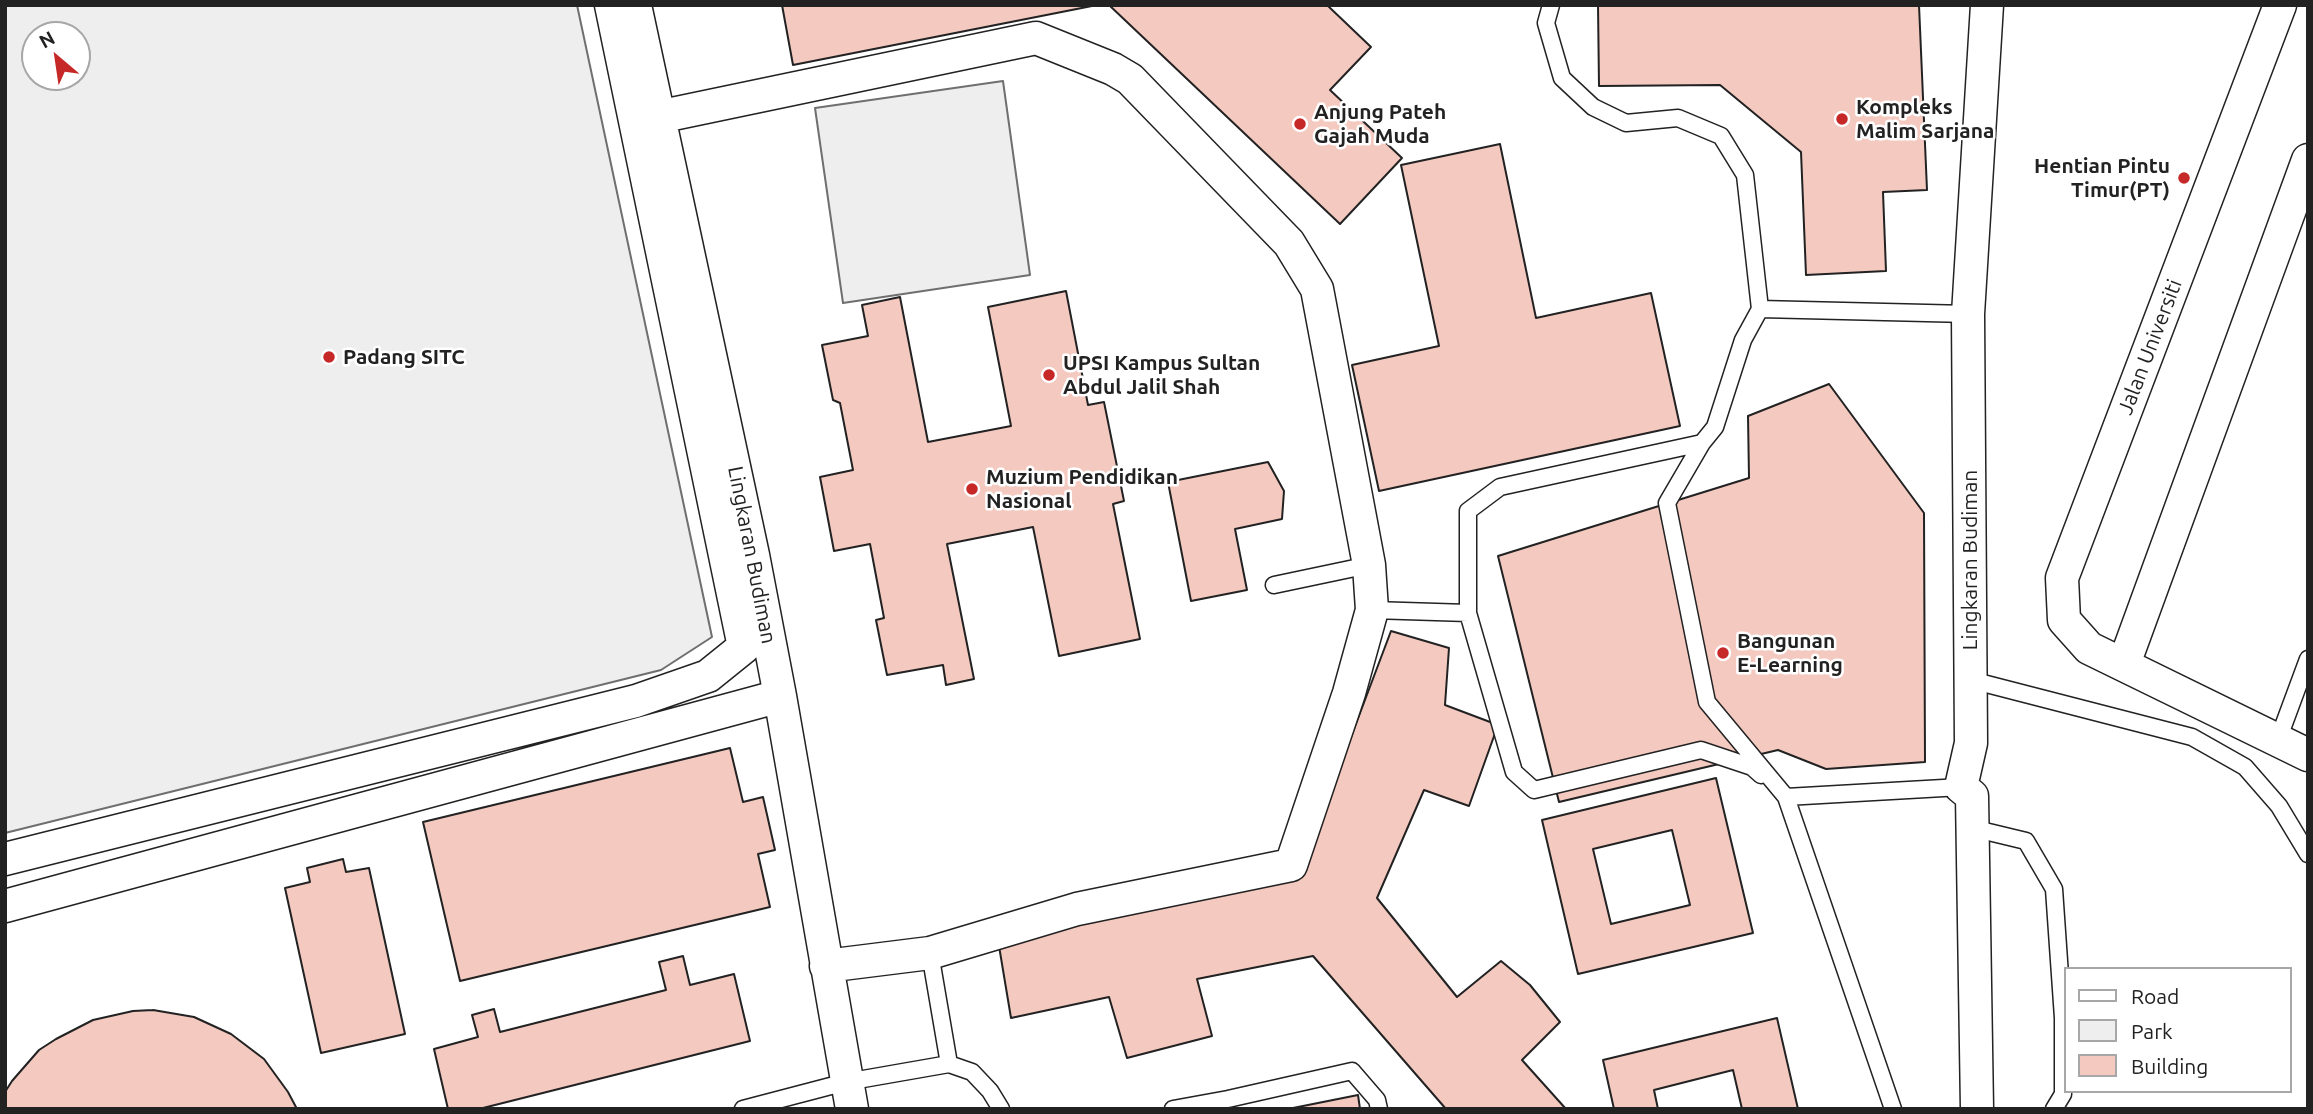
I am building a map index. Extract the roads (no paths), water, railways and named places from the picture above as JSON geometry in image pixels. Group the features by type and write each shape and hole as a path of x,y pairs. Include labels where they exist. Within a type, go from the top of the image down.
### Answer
{"street":[{"path":"5,859 636,701 708,676 744,647 611,5"},
{"name":"Lingkaran Budiman","path":"635,5 748,530 780,696 849,1096"},
{"name":"Lingkaran Budiman","path":"1961,787 1971,743 1968,314 1987,5"},
{"name":"Jalan Universiti","path":"2280,5 2062,578 2064,620 2089,648 2308,755"},
{"path":"658,117 1036,38 1113,69 1130,79 1289,243 1317,289 1369,565 1372,610 1349,693 1292,864 1077,909 930,953 826,966"},
{"path":"2124,664 2308,160"},
{"path":"5,906 780,696"},
{"path":"1961,787 1972,796 1977,1109"}],"lane":[{"path":"1550,5 1546,23 1562,78 1593,107 1626,123 1678,118 1721,136 1745,174 1760,309 1743,340 1715,427 1702,443 1667,503 1707,702 1786,797 1893,1109"},
{"path":"1760,309 1968,314"},
{"path":"1702,443 1500,487 1468,511 1468,613 1514,772 1534,790 1702,750 1752,767 1786,797 1961,787"},
{"path":"1274,585 1369,565"},
{"path":"1372,610 1468,613"},
{"path":"2278,740 2308,659"},
{"path":"1971,680 2192,737 2245,767 2279,806 2308,854"},
{"path":"1972,828 2026,841 2054,889 2063,1017 2063,1094 2054,1109"},
{"path":"930,953 949,1064"},
{"path":"743,1109 849,1096 949,1064 972,1072 990,1091 1001,1109"},
{"path":"1173,1109 1352,1071 1377,1100 1379,1109"}],"place":[{"name":"Kompleks Malim Sarjana","path":"1842,119"},
{"name":"Anjung Pateh Gajah Muda","path":"1300,124"},
{"name":"Hentian Pintu Timur(PT)","path":"2184,178"},
{"name":"Padang SITC","path":"329,357"},
{"name":"UPSI Kampus Sultan Abdul Jalil Shah","path":"1049,375"},
{"name":"Muzium Pendidikan Nasional","path":"972,489"},
{"name":"Bangunan E-Learning","path":"1723,653"}]}
